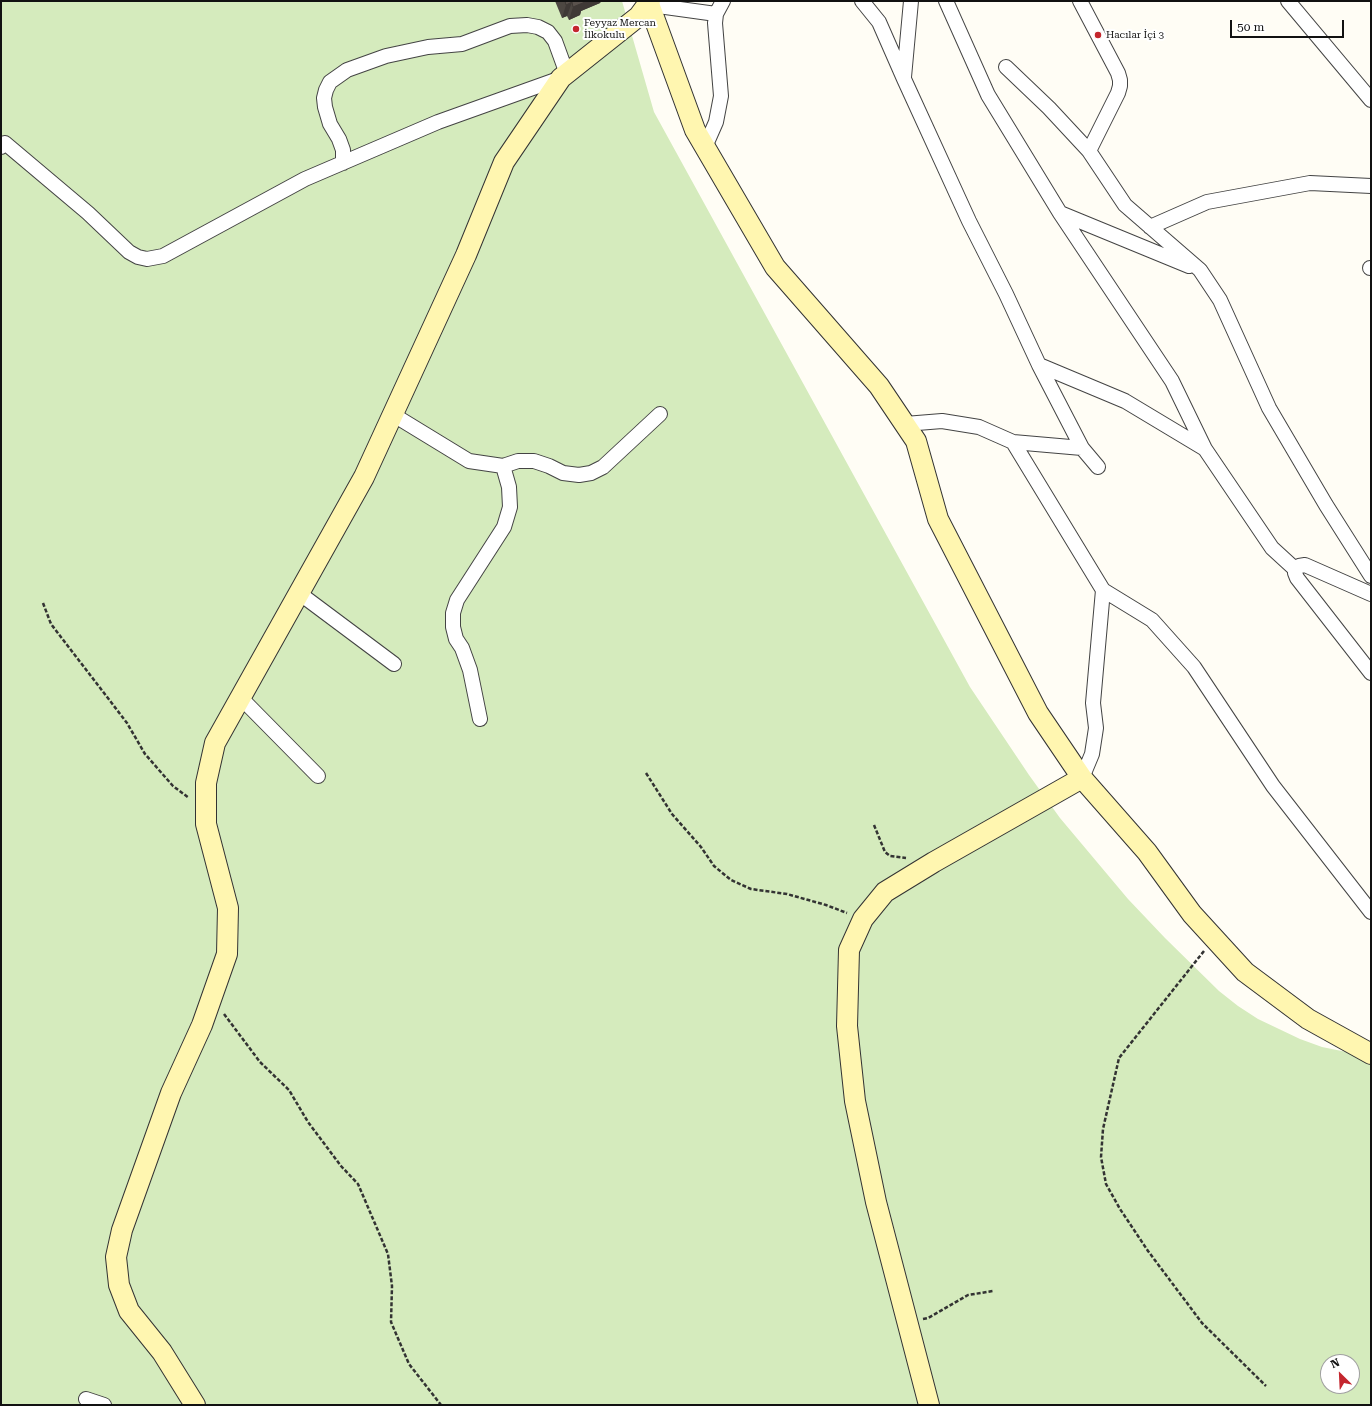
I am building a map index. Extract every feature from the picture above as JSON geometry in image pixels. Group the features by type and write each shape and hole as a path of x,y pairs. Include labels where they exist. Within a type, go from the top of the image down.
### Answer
{"street":[{"path":"705,147 716,122 721,96 715,24 716,14 723,1"},
{"path":"862,1 879,22 968,221 1006,294 1039,365 1082,448 1098,467"},
{"path":"904,80 911,1"},
{"path":"946,1 988,95 1060,213 1172,381 1205,450 1272,548 1296,570"},
{"path":"1080,1 1118,73 1120,80 1118,93 1089,151"},
{"path":"1288,1 1371,100"},
{"path":"650,3 716,14"},
{"path":"195,1405 162,1352 129,1311 119,1285 116,1257 122,1230 171,1094 202,1025 227,954 228,908 206,824 206,783 215,742 364,477 466,255 504,162 564,76 639,16 650,3"},
{"path":"650,3 695,130 775,267 879,386 916,440 938,519 1038,713 1082,778 1147,852 1192,914 1245,972 1308,1018 1371,1054"},
{"path":"343,163 343,150 340,139 330,124 324,98 330,82 347,70 386,56 428,47 462,44 510,26 528,25 538,27 548,32 555,41 564,76"},
{"path":"1006,67 1049,108 1089,151 1124,205 1200,270 1220,300 1269,408 1326,505 1371,576"},
{"path":"2,144 88,213 129,252 138,257 147,259 163,256 305,179 438,122 564,76"},
{"path":"1150,227 1207,202 1215,200 1310,183 1371,186"},
{"path":"1060,213 1200,270"},
{"path":"1039,365 1125,401 1205,450"},
{"path":"392,414 469,461 503,466 518,461 534,461 563,473 579,475 591,473 603,467 660,414"},
{"path":"905,424 942,421 979,427 1013,442 1082,448"},
{"path":"1013,442 1103,590 1152,620 1194,667 1273,786 1371,912"},
{"path":"480,719 470,670 462,648 456,638 453,627 453,613 457,600 504,527 510,507 509,487 503,466"},
{"path":"1371,594 1305,566 1299,566 1296,570 1297,578 1371,673"},
{"path":"929,1405 876,1202 855,1101 848,1026 849,950 863,919 885,892 934,862 1082,778 1092,754 1096,728 1093,703 1103,590"},
{"path":"299,593 394,664"},
{"path":"241,698 318,776"},
{"path":"86,1399 104,1405"}],"path":[{"path":"43,603 51,624 126,723 145,754 173,786 206,813"},
{"path":"646,772 672,814 701,847 714,866 731,880 751,889 787,894 826,905 863,919"},
{"path":"874,825 885,852 890,856 907,858"},
{"path":"1214,938 1119,1058 1103,1129 1101,1157 1106,1184 1120,1209 1148,1251 1202,1323 1266,1386"},
{"path":"212,996 235,1030 260,1062 289,1090 308,1122 341,1166 358,1184 388,1254 392,1286 391,1322 409,1364 441,1405"},
{"path":"907,1322 928,1318 968,1295 992,1291"}],"green space":[{"path":"1,1 622,1 654,112 970,687 1029,775 1060,818 1128,899 1219,991 1258,1019 1300,1039 1322,1047 1371,1057 1371,1405 1,1405"}],"building":[{"path":"565,1 585,2 573,7 572,2 566,5"}],"place":[{"name":"Feyyaz Mercan İlkokulu","path":"576,29"},
{"name":"Hacılar İçi 3","path":"1098,35"}]}
